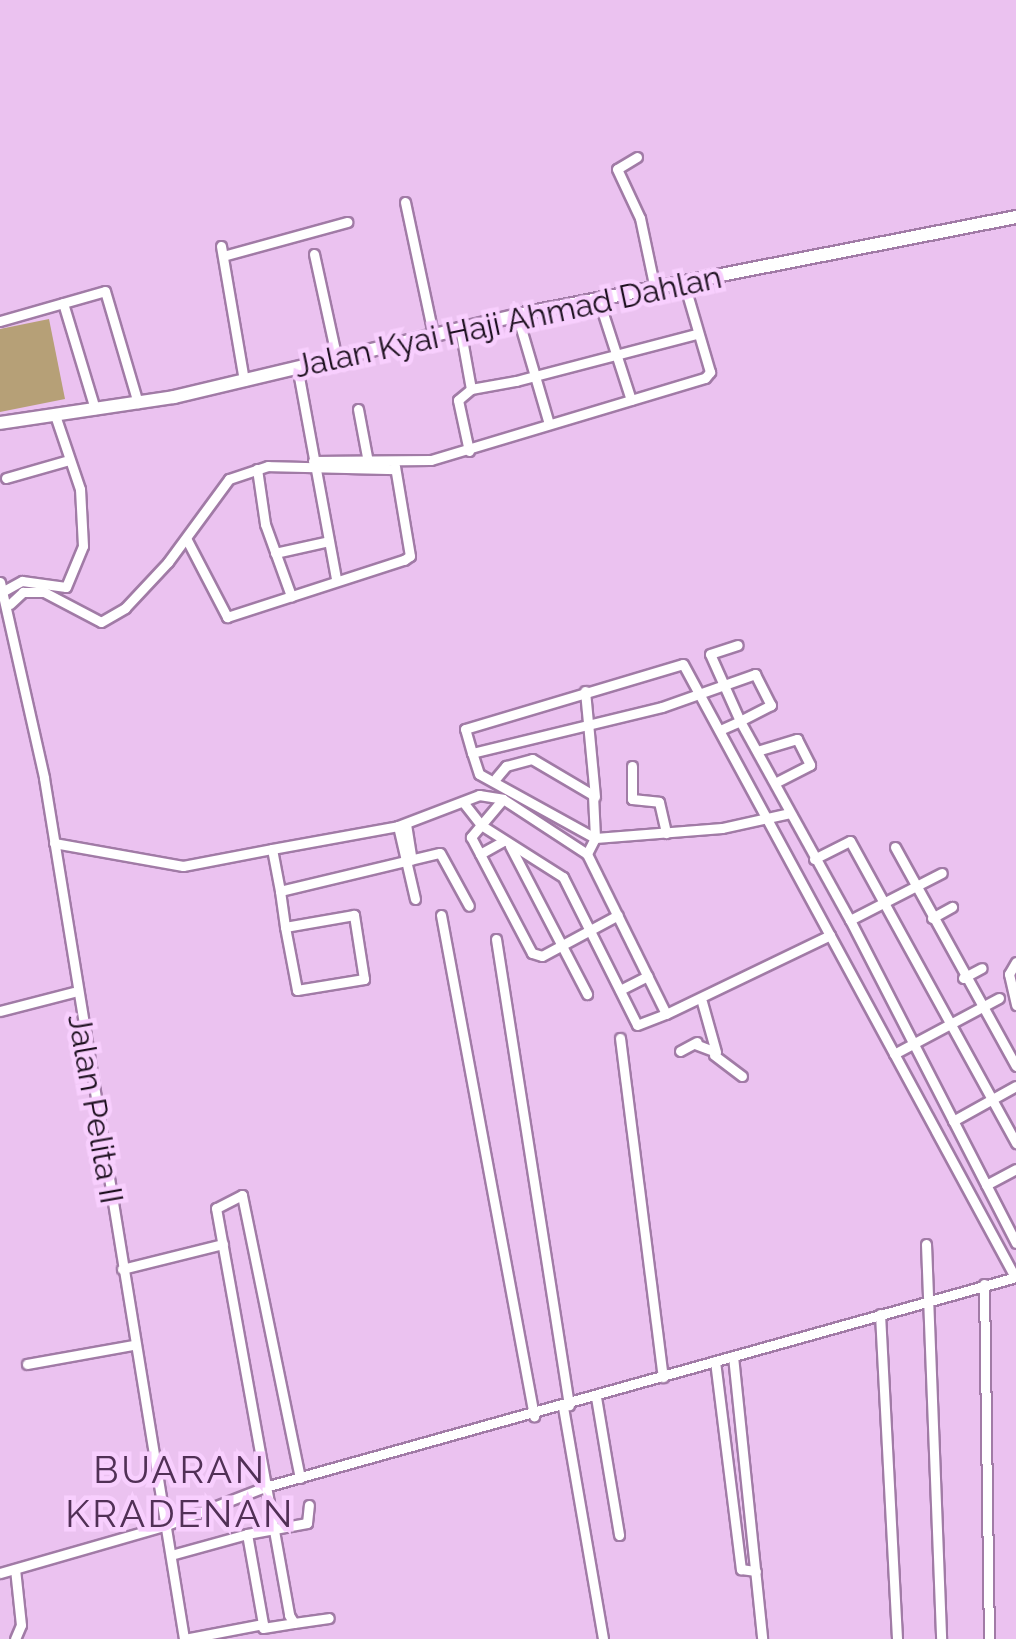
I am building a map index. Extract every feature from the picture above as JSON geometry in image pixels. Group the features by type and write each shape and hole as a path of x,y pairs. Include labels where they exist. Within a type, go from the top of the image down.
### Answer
{"street":[{"path":"637,157 617,169 640,218 655,289"},
{"path":"405,202 433,334"},
{"name":"Jalan Kyai Haji Ahmad Dahlan","path":"0,424 138,404 298,372 336,355 433,334 600,305 655,289 1016,217"},
{"path":"244,381 222,251 348,222"},
{"path":"314,254 336,355"},
{"path":"313,464 395,466 469,451 708,376 684,283"},
{"path":"0,322 102,290 110,295 138,404"},
{"path":"63,303 96,409"},
{"path":"600,305 631,400"},
{"path":"518,320 549,424"},
{"path":"461,332 471,389"},
{"path":"469,451 458,403 471,389 696,334"},
{"path":"298,372 336,578"},
{"path":"358,409 368,462"},
{"path":"55,415 80,489 83,544 60,592"},
{"path":"6,478 69,460"},
{"path":"5,594 32,590 60,592 84,618 101,622 125,608 187,540 226,483 256,469 368,462 395,466"},
{"path":"187,540 225,616 410,556 395,466"},
{"path":"256,469 275,553 291,596"},
{"path":"275,553 329,542"},
{"name":"Jalan Pelita II","path":"5,594 53,834 74,992 184,1639"},
{"path":"738,645 710,654 740,721 848,917 1016,1242"},
{"path":"15,1639 21,1625 9,1571 167,1525 265,1487 534,1416 1015,1277 682,663 463,730 479,774 496,778 592,846"},
{"path":"472,753 702,695 753,673 770,702 720,730"},
{"path":"585,691 592,723 592,846 618,915 666,1014"},
{"path":"757,751 796,739 810,765 775,783"},
{"path":"496,778 506,766 532,759 595,797"},
{"path":"632,766 632,799 659,802 666,832"},
{"path":"53,834 183,866 402,825 479,795 503,799 592,846 790,813"},
{"path":"503,799 471,837 532,952 539,956 618,915"},
{"path":"463,802 483,826 563,877 637,1025 702,1002 848,917 942,874"},
{"path":"402,825 417,902"},
{"path":"814,859 850,841 1016,1143"},
{"path":"480,854 506,843"},
{"path":"506,843 587,994"},
{"path":"896,847 979,1008 1015,1064"},
{"path":"272,849 285,927 298,991 364,979 354,915 285,927"},
{"path":"280,892 442,853 469,906"},
{"path":"526,875 545,866"},
{"path":"804,887 824,876"},
{"path":"932,918 952,907"},
{"path":"440,915 534,1416"},
{"path":"496,939 603,1639"},
{"path":"1016,962 1008,974 1016,1004"},
{"path":"963,978 982,968"},
{"path":"620,990 648,976"},
{"path":"0,1010 74,992"},
{"path":"894,1054 999,998"},
{"path":"702,1002 706,1034 714,1055"},
{"path":"680,1051 706,1034"},
{"path":"620,1038 663,1377"},
{"path":"695,1044 742,1076"},
{"path":"952,1121 1016,1086"},
{"path":"949,1158 967,1149"},
{"path":"986,1185 1016,1169"},
{"path":"294,1623 265,1487 216,1204 244,1195 300,1478"},
{"path":"122,1269 223,1244"},
{"path":"926,1244 941,1639"},
{"path":"984,1284 989,1639"},
{"path":"880,1314 897,1639"},
{"path":"27,1364 134,1345"},
{"path":"732,1356 762,1639"},
{"path":"715,1361 741,1570 756,1572"},
{"path":"596,1397 619,1534"},
{"path":"722,1420 740,1419"},
{"path":"171,1555 307,1522 309,1505"},
{"path":"247,1534 263,1628"},
{"path":"184,1639 329,1618"}],"shaded area":[{"path":"49,319 65,399 0,412 0,329"}],"district":[{"name":"BUARAN KRADENAN","path":"180,1492"}]}
